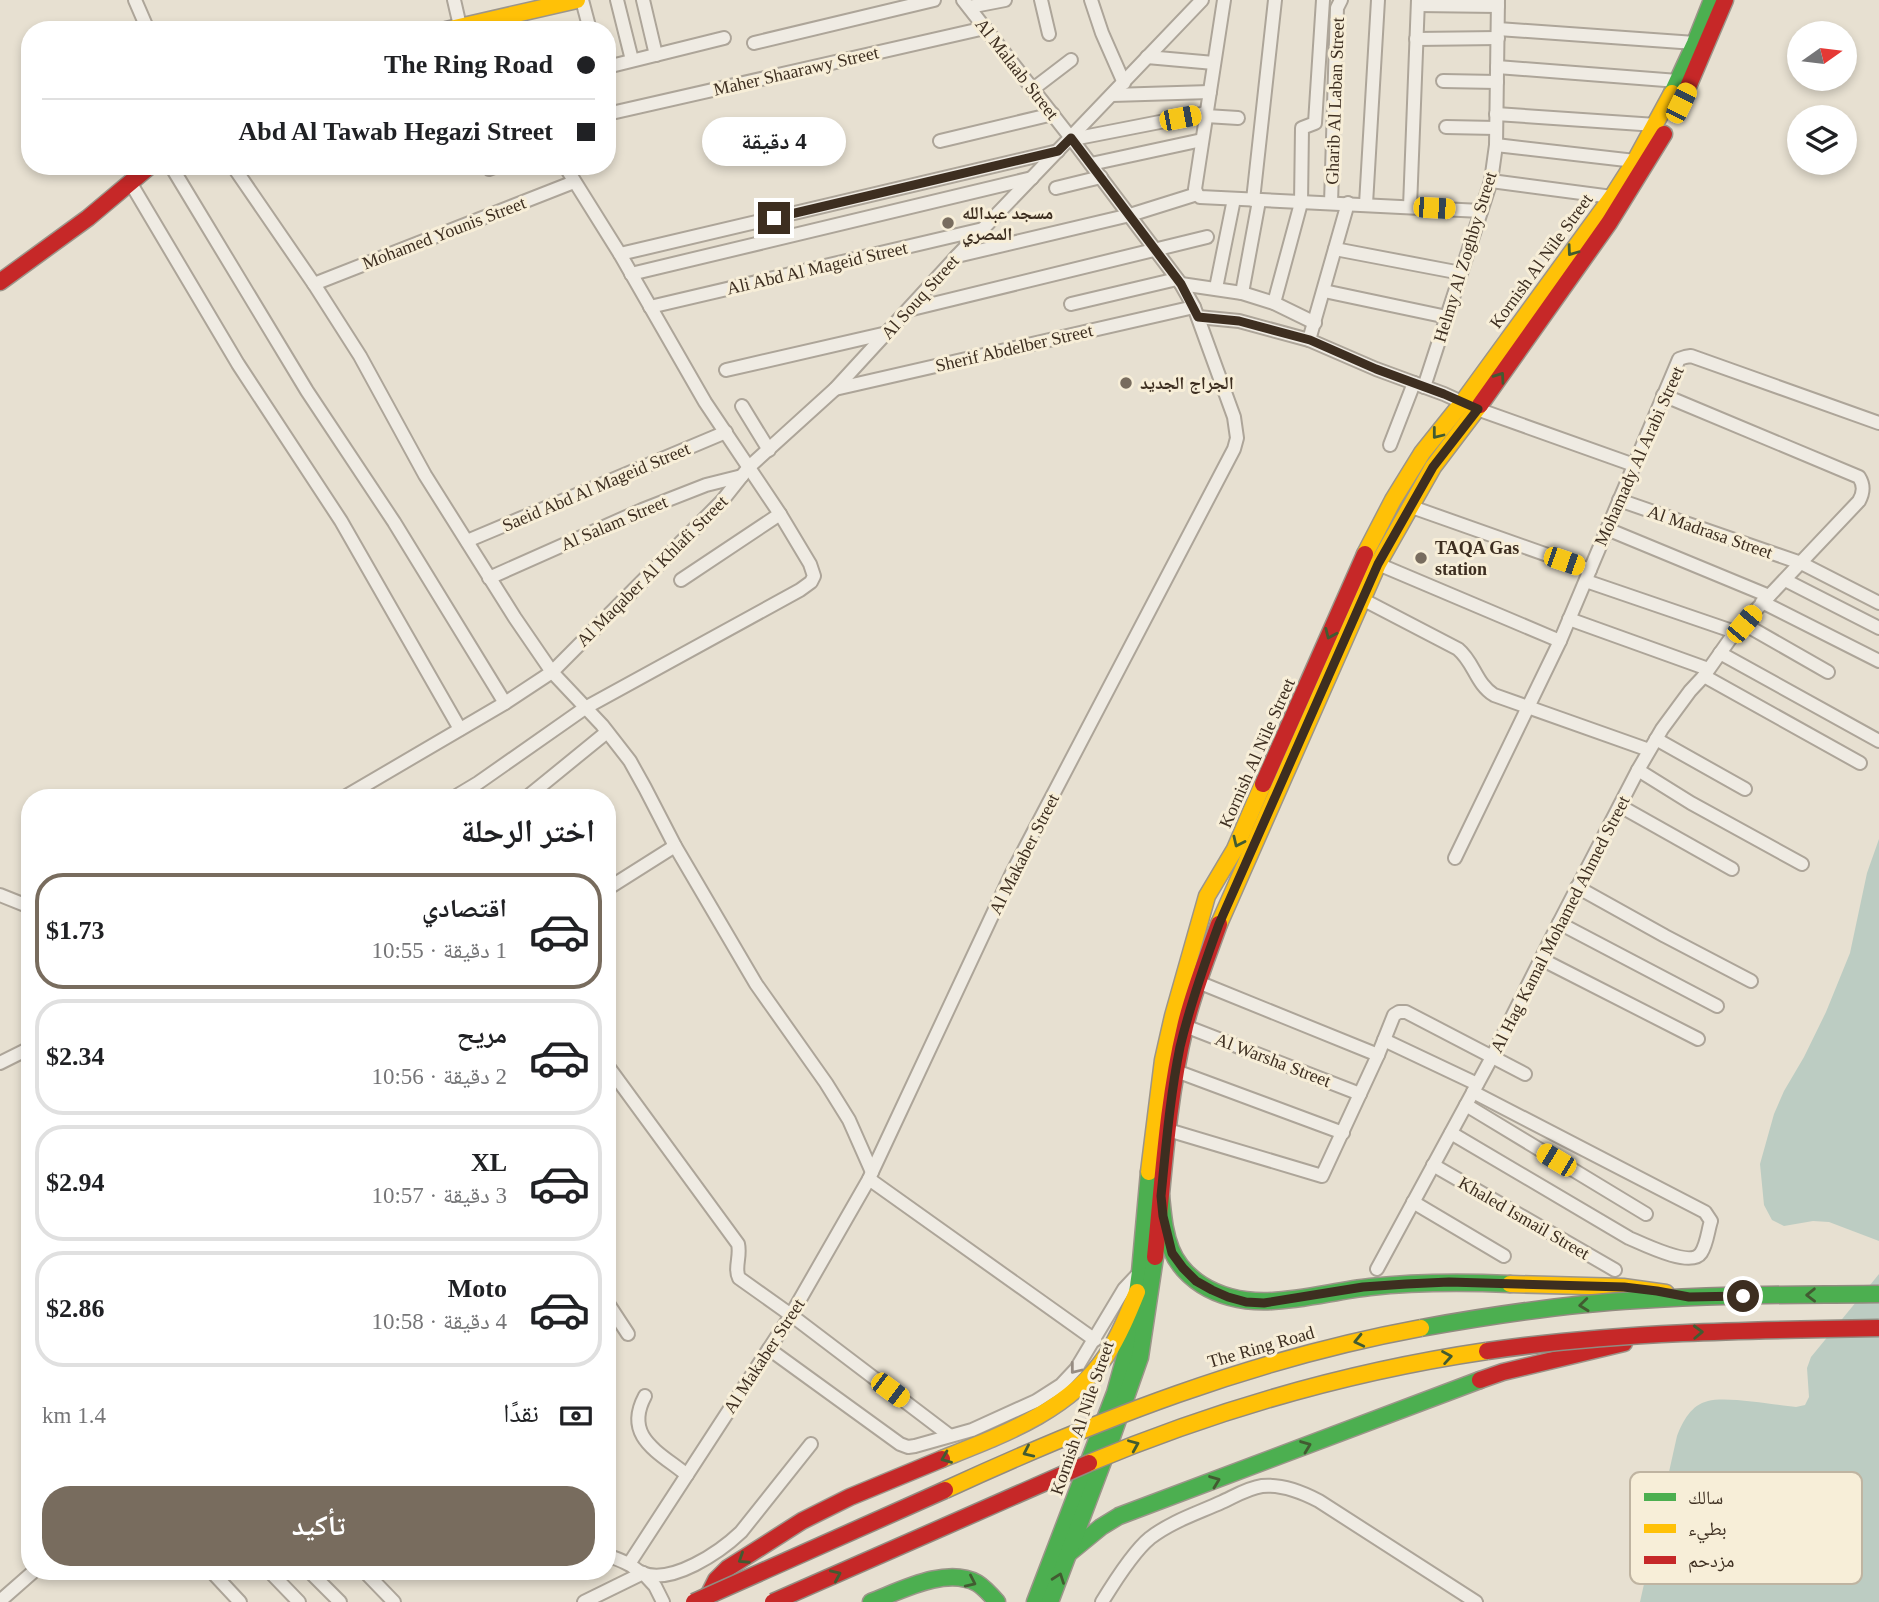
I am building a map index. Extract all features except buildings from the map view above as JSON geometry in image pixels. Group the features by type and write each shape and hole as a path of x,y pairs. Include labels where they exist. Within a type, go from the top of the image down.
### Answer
{"main road":[{"path":"498,21 580,0"},
{"name":"Kornish Al Nile Street","path":"1035,1602 1115,1392 1131,1335 1163,1060 1207,896 1235,849 1380,525 1422,453 1462,403 1612,197 1635,161 1678,81 1712,0"},
{"name":"Kornish Al Nile Street","path":"1050,1602 1140,1357 1155,1261 1176,1071 1185,1026 1219,924 1378,564 1409,506 1433,467 1478,409 1609,223 1652,156 1699,64 1725,0"},
{"path":"0,282 88,218 138,175"},
{"path":"1200,916 1206,911 1213,913 1219,924"},
{"path":"1161,1196 1172,1253 1183,1268 1196,1281 1228,1297 1246,1302 1264,1303 1363,1287 1449,1282 1624,1287 1689,1297"},
{"path":"701,1599 716,1578 794,1526 848,1497 980,1444 1046,1412 1077,1388 1100,1364 1120,1335 1137,1292"},
{"name":"The Ring Road","path":"701,1599 766,1572 1051,1441 1127,1410 1283,1359 1444,1323 1580,1305 1689,1297 1879,1294"},
{"path":"773,1602 1124,1449 1244,1406 1341,1379 1478,1352 1578,1339 1667,1333 1879,1328"},
{"path":"1068,1554 1083,1540 1119,1516 1503,1372 1667,1333"},
{"path":"871,1602 940,1577 962,1577 974,1582 997,1602"}],"street":[{"path":"135,0 144,21"},
{"path":"453,21 454,0"},
{"path":"580,0 587,21"},
{"path":"617,0 632,60"},
{"path":"643,0 656,55"},
{"path":"754,43 934,0"},
{"path":"966,4 1005,0"},
{"path":"1041,0 1049,34"},
{"path":"1091,0 1124,83"},
{"name":"Al Souq Street","path":"746,472 835,389 957,256 1072,139 1202,0"},
{"path":"1224,0 1202,140 1196,190 1200,197 1481,211"},
{"path":"1242,293 1256,200 1275,0"},
{"path":"1274,303 1301,203 1302,128 1315,123 1323,0"},
{"name":"Gharib Al Laban Street","path":"1331,203 1337,8 1341,0"},
{"path":"1366,204 1378,0"},
{"path":"1410,207 1418,3 1498,3"},
{"name":"Helmy Al Zoghby Street","path":"1390,445 1447,317 1490,181 1496,145 1498,3"},
{"name":"Al Malaab Street","path":"966,4 1072,139"},
{"name":"Maher Shaarawy Street","path":"616,112 985,28"},
{"path":"1416,39 1497,34 1695,43"},
{"path":"616,64 724,38"},
{"path":"1147,57 1214,63"},
{"path":"1033,89 1071,60"},
{"path":"1497,68 1678,81"},
{"path":"1443,81 1497,82"},
{"path":"1112,95 1210,92"},
{"path":"940,141 1053,114"},
{"path":"1072,139 1206,114 1238,118"},
{"path":"1446,127 1496,121 1656,125"},
{"name":"Al Makaber Street","path":"629,1564 791,1315 871,1175 1012,873 1234,449 1237,438 1234,417 1196,312 1179,281 1072,139"},
{"path":"1091,164 1202,140"},
{"path":"1496,145 1635,161"},
{"path":"620,254 1058,151"},
{"path":"176,175 307,391 394,522 505,703"},
{"path":"239,175 360,356 425,475 489,578 552,672 630,761 675,846 756,984 827,1083 849,1119 871,1175 1095,1339"},
{"path":"468,789 585,708 800,590 811,582 814,576 810,564 779,514 746,472 726,432 705,402 620,254 570,175"},
{"path":"1056,188 1101,177"},
{"path":"631,274 1033,178"},
{"path":"130,181 238,364 341,521 460,729"},
{"path":"1490,181 1612,197"},
{"name":"Mohamed Younis Street","path":"314,284 574,182"},
{"path":"957,256 1130,215 1196,190"},
{"path":"1216,288 1234,199"},
{"path":"1310,340 1348,203"},
{"name":"Ali Abd Al Mageid Street","path":"650,307 983,229"},
{"path":"907,310 1207,237"},
{"path":"1335,249 1461,274"},
{"path":"1071,304 1179,281 1242,293 1274,303 1315,323"},
{"path":"1324,291 1447,317"},
{"name":"Sherif Abdelber Street","path":"835,389 1196,312 1310,340 1462,403 1634,465"},
{"path":"726,370 887,333"},
{"name":"Mohamady Al Arabi Street","path":"1455,858 1560,641 1679,359 1691,356 1879,423"},
{"name":"Al Hag Kamal Mohamed Ahmed Street","path":"1377,1269 1492,1057 1577,887 1653,744 1683,700 1740,628 1859,501 1863,489 1863,483 1858,477 1663,395"},
{"path":"742,406 769,450"},
{"name":"Saeid Abd Al Mageid Street","path":"467,541 726,432"},
{"name":"Al Maqaber Al Khlafi Street","path":"358,789 505,703 552,672 722,501 746,472"},
{"name":"Al Salam Street","path":"489,578 642,510 746,472"},
{"name":"Al Madrasa Street","path":"1619,500 1801,564 1879,603"},
{"path":"1409,506 1588,575 1740,628 1828,672"},
{"path":"681,580 779,514"},
{"path":"1607,529 1766,599 1879,661"},
{"path":"1378,564 1560,641"},
{"path":"1785,580 1879,628"},
{"path":"1363,599 1458,649 1489,692 1527,708 1653,744 1745,789"},
{"path":"1569,619 1706,673 1860,764"},
{"path":"1720,653 1879,741"},
{"path":"537,789 607,732"},
{"path":"1638,770 1691,803 1802,863"},
{"path":"1620,806 1731,869"},
{"path":"616,883 675,846"},
{"path":"1577,887 1751,981"},
{"path":"0,895 21,903"},
{"path":"1559,923 1717,1006"},
{"path":"1541,959 1698,1039"},
{"path":"1198,982 1378,1055"},
{"path":"1168,1129 1322,1176 1394,1015 1399,1012 1406,1012 1525,1074"},
{"name":"Al Warsha Street","path":"1185,1026 1360,1094"},
{"path":"1384,1040 1705,1212 1711,1221 1703,1250 1690,1259 1643,1244 1616,1231 1451,1133"},
{"path":"0,1063 21,1052"},
{"path":"1176,1071 1343,1133"},
{"path":"616,1077 738,1244 738,1278 949,1435"},
{"path":"1466,1105 1646,1214"},
{"name":"Khaled Ismail Street","path":"1433,1165 1615,1270"},
{"path":"1413,1202 1504,1256"},
{"path":"769,1349 900,1444 915,1446 972,1430 1051,1392 1076,1369 1124,1289 1140,1272"},
{"path":"616,1316 628,1334"},
{"path":"645,1396 638,1409 640,1432 647,1443 687,1475"},
{"path":"584,1602 643,1573 672,1574 690,1567 729,1544 811,1444"},
{"path":"1102,1602 1149,1539 1173,1523 1241,1492 1262,1486 1301,1492 1319,1501 1476,1602"},
{"path":"616,1559 643,1573 655,1586 663,1602"},
{"path":"0,1601 24,1580"},
{"path":"219,1580 240,1602"},
{"path":"278,1580 299,1602"},
{"path":"318,1580 340,1602"},
{"path":"373,1580 394,1602"}],"shaded area":[{"path":"1879,839 1879,1241 1829,1222 1813,1221 1784,1226 1772,1220 1764,1205 1760,1164 1774,1114 1826,1012 1850,953 1867,873"},
{"path":"1879,1274 1879,1602 1640,1602 1644,1584 1862,1584 1862,1472 1669,1472 1677,1436 1688,1414 1697,1406 1716,1400 1796,1407 1805,1405 1809,1397 1807,1368 1811,1357"}],"traffic: fast":[{"path":"1672,93 1712,0"},
{"path":"1035,1602 1115,1393 1131,1335 1149,1172"},
{"path":"1161,1196 1164,1223 1173,1254 1188,1274 1222,1295 1263,1301 1405,1284 1510,1284"},
{"path":"1050,1602 1140,1357 1155,1257"},
{"path":"1421,1328 1529,1311 1611,1302 1728,1296 1879,1294"},
{"path":"1068,1554 1119,1516 1480,1380"},
{"path":"871,1602 923,1582 951,1577 965,1578 977,1583 997,1602"}],"traffic: slow":[{"path":"485,21 577,0"},
{"path":"1365,554 1393,500 1422,453 1462,403 1612,197 1672,93"},
{"path":"1219,924 1378,564 1433,467 1480,405"},
{"path":"1149,1172 1163,1060 1207,896 1235,849 1263,784"},
{"path":"1510,1284 1623,1287 1666,1293"},
{"path":"942,1459 1033,1419 1073,1392 1106,1356 1137,1292"},
{"path":"945,1490 1061,1439 1178,1394 1297,1356 1421,1328"},
{"path":"1089,1463 1186,1426 1285,1395 1385,1369 1487,1351"}],"traffic: jam":[{"path":"1685,94 1725,0"},
{"path":"1480,405 1609,223 1664,134"},
{"path":"0,282 88,218 139,175"},
{"path":"1263,784 1365,554"},
{"path":"1155,1257 1166,1141 1179,1055 1192,1001 1219,924"},
{"path":"1487,1351 1634,1336 1879,1328"},
{"path":"1480,1380 1624,1343"},
{"path":"708,1596 716,1580 728,1568 802,1521 850,1497 942,1459"},
{"path":"773,1602 1089,1463"},
{"path":"694,1602 945,1490"}],"place":[{"name":"مسجد عبدالله المصري","path":"948,223"},
{"name":"الجراج الجديد","path":"1126,383"},
{"name":"TAQA Gas station","path":"1421,558"}],"route":[{"path":"774,218 1058,151 1071,138 1181,284 1198,317 1239,321 1310,340 1478,409 1433,467 1378,564 1219,924 1198,982 1176,1071 1161,1196 1172,1253 1183,1268 1196,1281 1228,1297 1264,1303 1363,1287 1449,1282 1624,1287 1689,1297 1743,1296"}]}
